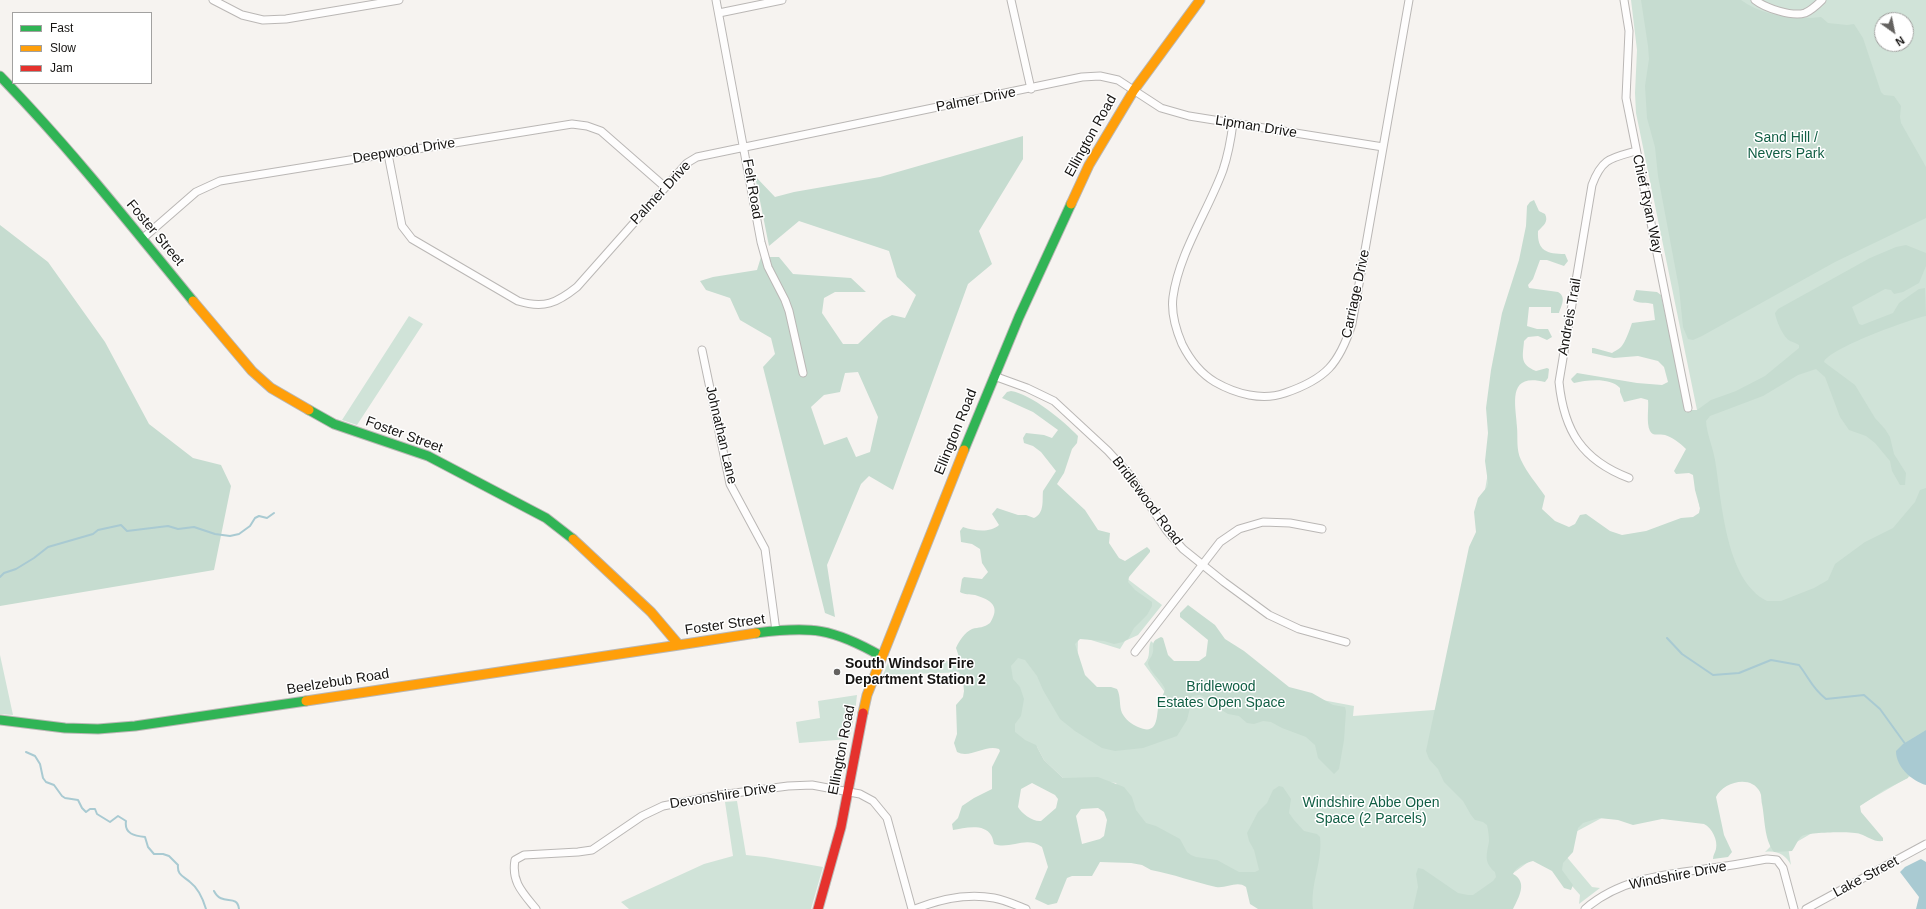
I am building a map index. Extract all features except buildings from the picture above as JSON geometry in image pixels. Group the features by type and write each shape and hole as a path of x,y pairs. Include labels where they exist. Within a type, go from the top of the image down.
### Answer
{"street":[{"path":"213,0 242,15 263,20 286,19 399,0"},
{"name":"Felt Road","path":"716,0 761,242 768,267 789,311 803,373"},
{"path":"719,13 782,0"},
{"path":"1011,0 1031,89"},
{"name":"Ellington Road","path":"818,909 841,828 867,695 994,376 1019,317 1089,165 1134,90 1170,43 1200,0"},
{"name":"Carriage Drive","path":"1233,123 1229,149 1222,171 1181,267 1173,298 1176,329 1188,357 1204,375 1225,387 1250,396 1276,396 1306,386 1328,370 1345,347 1352,324 1409,0"},
{"name":"Chief Ryan Way","path":"1624,0 1630,31 1626,98 1688,408"},
{"path":"1755,0 1769,8 1797,14 1812,9 1822,0"},
{"name":"Foster Street","path":"0,76 54,134 237,354 252,371 271,388 334,424 428,456 546,518 564,530 606,568 652,612 670,632 679,645 776,632 811,630 828,632 882,656"},
{"name":"Palmer Drive","path":"388,154 402,226 412,238 518,301 531,305 561,300 577,287 687,163 697,157 1031,89 1082,77 1100,76 1118,80 1134,90"},
{"name":"Lipman Drive","path":"1134,90 1161,108 1189,116 1383,147"},
{"name":"Deepwood Drive","path":"142,238 196,192 220,181 572,124 587,126 601,131 665,187"},
{"name":"Andreis Trail","path":"1629,478 1610,471 1582,448 1569,428 1561,403 1559,382 1592,185 1598,169 1612,158 1636,151"},
{"name":"Johnathan Lane","path":"702,350 730,484 765,549 776,632"},
{"name":"Bridlewood Road","path":"994,376 1028,388 1054,401 1128,473 1167,531 1183,549 1201,564 1269,615 1299,629 1346,642"},
{"path":"1135,652 1201,564 1220,542 1239,529 1263,522 1290,523 1322,530"},
{"name":"Beelzebub Road","path":"0,720 65,728 98,729 136,726 679,645"},
{"name":"Devonshire Drive","path":"536,909 518,886 513,870 515,860 524,855 592,850 642,816 662,806 686,800 788,786 812,785 860,794 873,801 888,818 914,909"},
{"name":"Lake Street","path":"1806,909 1926,844"},
{"name":"Windshire Drive","path":"1585,909 1608,893 1629,884 1684,872 1767,859 1777,860 1784,868 1794,909"},
{"path":"914,909 928,904 967,895 995,898 1026,909"}],"green space":[{"path":"1631,0 1926,0 1926,767 1788,847 1791,865 1787,858 1781,854 1765,852 1770,847 1771,842 1749,739 1555,843 1592,887 1600,888 1579,904 1580,895 1542,852 1464,909 1294,909 1224,867 1158,862 1116,783 1063,778 1044,760 1037,747 978,745 969,672 883,675 889,660 986,662 1117,571 1162,605 1138,635 1125,641 1120,649 1078,636 1077,683 1148,737 1172,702 1144,664 1149,655 1151,641 1192,681 1238,669 1317,699 1354,706 1353,716 1447,709 1494,438 1523,571 1705,535 1682,414 1697,410 1636,113 1635,93 1637,50"},
{"name":"Sand Hill / Nevers Park","path":"1641,0 1741,0 1759,10 1779,16 1800,18 1821,17 1828,23 1847,25 1854,24 1863,38 1881,92 1884,95 1894,96 1901,106 1901,123 1926,167 1926,218 1835,262 1702,336 1693,340 1688,339 1683,327 1679,288 1658,176 1655,147 1647,118 1645,86 1649,59"},
{"path":"1023,136 1023,159 979,231 992,264 968,284 893,490 869,476 861,484 827,565 835,617 825,613 763,367 775,354 771,338 740,320 730,298 706,290 700,281 713,277 757,270 761,257 779,257 793,274 851,278 866,292 835,292 824,298 822,313 843,344 858,344 883,320 892,315 905,318 916,295 897,277 889,251 799,221 769,246 755,176 775,197 794,192 880,177","holes":["858,372 878,417 870,452 856,457 847,437 824,445 811,407 824,395 840,392 845,373"]},
{"path":"1534,200 1539,211 1545,214 1546,217 1545,224 1538,231 1538,238 1541,247 1548,252 1565,254 1568,261 1564,266 1547,260 1540,260 1533,279 1528,285 1529,288 1558,292 1561,294 1563,299 1559,313 1551,313 1551,307 1529,307 1527,326 1537,329 1548,329 1552,337 1547,340 1538,336 1528,337 1524,341 1524,362 1536,371 1547,368 1549,369 1548,378 1545,382 1533,380 1524,382 1519,386 1516,392 1515,409 1519,456 1526,469 1545,496 1542,509 1555,521 1569,527 1575,524 1580,515 1586,514 1610,531 1622,535 1646,531 1681,518 1693,517 1699,513 1700,508 1693,475 1689,473 1676,474 1674,471 1686,449 1679,442 1670,437 1663,434 1651,433 1648,424 1648,400 1641,398 1624,402 1620,388 1610,382 1592,380 1574,383 1571,379 1577,373 1637,383 1662,385 1668,382 1664,367 1658,361 1638,356 1614,358 1592,353 1592,348 1594,348 1612,353 1623,345 1632,323 1655,320 1653,304 1633,300 1636,290 1657,292 1661,295 1675,360 1691,410 1697,410 1711,400 1736,391 1765,376 1799,348 1799,345 1787,339 1782,332 1775,313 1778,309 1870,258 1896,247 1906,245 1926,253 1926,266 1919,283 1903,292 1894,294 1891,290 1885,289 1852,307 1859,324 1862,325 1893,313 1899,303 1919,289 1925,288 1926,316 1870,335 1839,350 1829,356 1824,362 1855,385 1875,418 1885,429 1890,437 1894,454 1906,473 1905,485 1900,485 1892,471 1890,461 1875,443 1866,436 1849,430 1840,417 1825,377 1816,369 1798,375 1763,396 1710,416 1706,421 1715,460 1723,517 1734,558 1742,576 1753,591 1767,601 1781,601 1814,588 1828,580 1835,564 1865,542 1893,528 1915,502 1920,490 1926,488 1926,730 1903,744 1903,770 1909,774 1908,778 1884,790 1860,806 1861,812 1883,838 1883,841 1874,840 1856,833 1821,833 1802,836 1792,851 1774,852 1768,841 1760,792 1756,786 1750,783 1737,782 1725,787 1716,797 1724,835 1732,852 1728,857 1713,859 1716,849 1715,838 1710,828 1704,824 1662,819 1633,825 1618,820 1599,818 1583,823 1578,828 1573,852 1563,863 1562,870 1573,885 1571,890 1564,888 1552,871 1533,861 1524,864 1514,871 1513,874 1518,877 1520,881 1521,890 1513,909 1413,909 1418,887 1416,874 1418,868 1423,869 1458,893 1468,895 1473,895 1493,881 1496,877 1495,872 1487,861 1489,841 1487,825 1483,822 1475,820 1463,801 1444,782 1438,769 1429,759 1426,751 1469,547 1476,532 1474,512 1478,498 1487,487 1488,483 1485,461 1488,433 1486,408 1491,370 1502,313 1519,260 1526,226 1527,206"},
{"path":"0,225 48,262 105,342 149,424 193,458 221,465 231,486 214,570 0,606"},
{"path":"409,316 423,324 357,425 342,420"},
{"name":"Bridlewood Estates Open Space","path":"1011,391 1028,397 1056,416 1078,436 1077,443 1072,449 1064,473 1057,484 1085,510 1098,530 1110,533 1109,543 1119,558 1125,561 1147,547 1150,550 1150,552 1129,577 1128,582 1135,590 1152,602 1152,606 1147,615 1134,628 1128,639 1114,644 1104,641 1080,639 1075,644 1085,675 1097,687 1111,687 1117,689 1121,710 1127,720 1135,726 1145,729 1150,729 1156,722 1159,703 1165,689 1162,683 1152,672 1148,662 1153,652 1153,643 1157,639 1161,637 1163,638 1168,655 1174,661 1199,661 1206,656 1208,640 1180,617 1180,613 1188,605 1215,625 1225,639 1244,651 1289,687 1312,693 1333,705 1345,707 1346,711 1344,740 1339,769 1334,774 1318,758 1315,745 1306,737 1271,722 1263,721 1254,724 1247,723 1239,716 1228,714 1217,707 1213,701 1200,695 1192,696 1189,699 1190,708 1187,720 1177,736 1143,748 1115,751 1102,748 1075,731 1060,719 1043,690 1037,676 1025,660 1018,658 1011,666 1013,679 1020,687 1024,699 1021,716 1015,724 1015,732 1025,740 1036,745 1044,760 1063,778 1098,777 1124,787 1132,797 1136,810 1146,823 1156,826 1180,839 1187,852 1191,855 1217,860 1239,872 1255,872 1259,870 1254,850 1247,833 1258,812 1267,803 1273,790 1279,786 1283,787 1291,799 1289,813 1294,820 1304,831 1317,834 1320,837 1320,855 1313,891 1313,909 1258,909 1250,904 1246,887 1243,885 1235,884 1224,887 1216,887 1151,870 1142,865 1131,863 1100,862 1092,876 1072,876 1067,878 1057,903 1048,905 1035,899 1048,867 1042,847 1030,842 1006,845 994,844 992,836 988,831 974,827 953,830 952,824 958,818 962,806 992,789 992,767 1000,751 999,749 988,748 972,753 962,754 957,752 954,743 957,734 956,705 963,697 964,691 963,681 958,670 959,657 956,648 962,637 969,630 988,625 995,612 993,604 986,599 960,592 962,579 964,577 982,579 988,572 982,563 980,549 972,544 961,542 960,531 963,527 972,530 987,530 995,528 999,525 992,514 997,508 1018,515 1026,515 1034,518 1038,516 1043,502 1043,491 1056,471 1041,452 1033,446 1024,443 1023,438 1026,433 1044,435 1052,438 1058,430 1033,412 1002,398 1007,392","holes":["1032,783 1055,795 1058,799 1056,808 1041,821 1028,817 1018,807 1021,789","1098,808 1104,812 1107,820 1104,836 1100,839 1082,844 1076,816 1081,809"]},
{"path":"0,655 13,715 0,714"},
{"path":"857,695 855,713 849,739 799,743 796,722 820,718 818,701"},
{"path":"737,801 746,855 823,867 811,909 629,909 621,902 704,864 733,856 725,802"}],"water":[{"path":"1926,730 1926,785 1910,777 1902,768 1896,751 1903,744"},
{"path":"1921,859 1926,862 1926,909 1916,909 1919,897 1900,872 1905,867"}],"waterway":[{"path":"0,577 4,573 16,569 34,558 48,547 93,534 98,530 121,525 127,531 168,526 178,529 194,527 215,534 230,536 239,534 250,526 255,518 259,516 267,518 274,513"},
{"path":"1667,638 1682,654 1713,675 1739,673 1771,660 1799,665 1814,687 1826,699 1864,695 1880,709 1906,745"},
{"path":"26,752 35,756 40,764 43,778 46,782 54,785 62,796 65,798 78,800 86,812 90,809 95,809 97,814 110,822 118,816 126,821 128,832 145,837 148,847 154,854 169,856 178,865 178,871 181,875 193,884 198,891 206,909"},
{"path":"214,891 217,896 225,900 232,900 238,904 239,909"}],"traffic: fast":[{"path":"0,76 75,158 193,301"},
{"path":"964,450 1019,317 1071,204"},
{"path":"309,410 334,424 428,456 546,518 573,539"},
{"path":"756,633 792,630 821,631 849,640 881,656"},
{"path":"0,720 65,728 98,729 135,726 306,701"}],"traffic: slow":[{"path":"1071,204 1089,165 1134,90 1200,0"},
{"path":"193,301 252,371 271,388 309,410"},
{"path":"863,713 867,695 964,450"},
{"path":"573,539 651,612 679,645 756,633"},
{"path":"306,701 679,645"}],"traffic: jam":[{"path":"818,909 841,827 863,713"}],"place":[{"name":"South Windsor Fire Department Station 2","path":"837,672"}],"park label":[{"name":"Windshire Abbe Open Space (2 Parcels)","path":"1371,812"}]}
